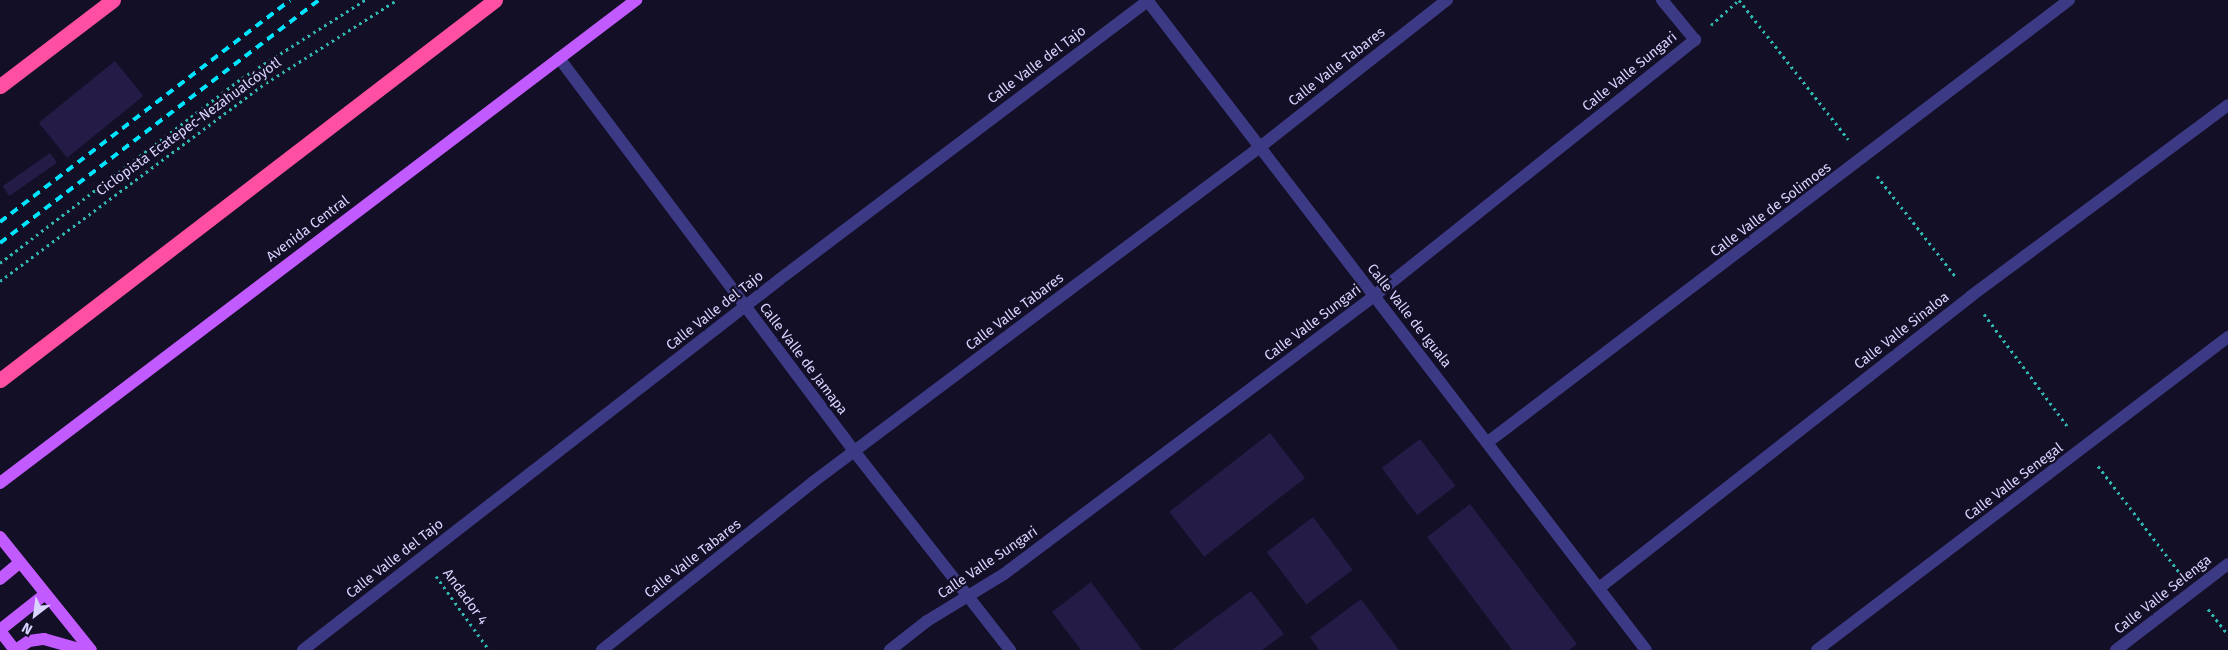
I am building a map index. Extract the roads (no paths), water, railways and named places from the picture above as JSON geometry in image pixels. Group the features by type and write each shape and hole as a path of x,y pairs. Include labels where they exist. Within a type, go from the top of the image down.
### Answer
{"highway":[{"path":"0,86 113,0"},
{"path":"0,380 495,0"}],"main road":[{"name":"Avenida Central","path":"0,483 636,0"},
{"path":"0,537 44,595 91,650"},
{"path":"0,579 20,562"},
{"path":"44,595 0,630 16,650 29,641 44,639 83,650"}],"street":[{"name":"Calle Valle de Iguala","path":"1148,0 1646,650"},
{"name":"Calle Valle del Tajo","path":"303,650 745,307 1148,0"},
{"name":"Calle Valle Tabares","path":"602,650 854,451 1260,147 1447,0"},
{"name":"Calle Valle Sungari","path":"890,650 927,621 969,598 1004,574 1374,296 1695,40 1662,0"},
{"name":"Calle Valle de Solimoes","path":"1488,442 2069,0"},
{"name":"Calle Valle de Jamapa","path":"559,58 854,451 1010,650"},
{"name":"Calle Valle Sinaloa","path":"1599,588 1971,296 2228,105"},
{"name":"Calle Valle Senegal","path":"1817,650 2228,337"},
{"name":"Calle Valle Selenga","path":"2116,650 2228,564"}],"railway":[{"path":"0,222 290,0"},
{"path":"0,243 319,0"}]}
